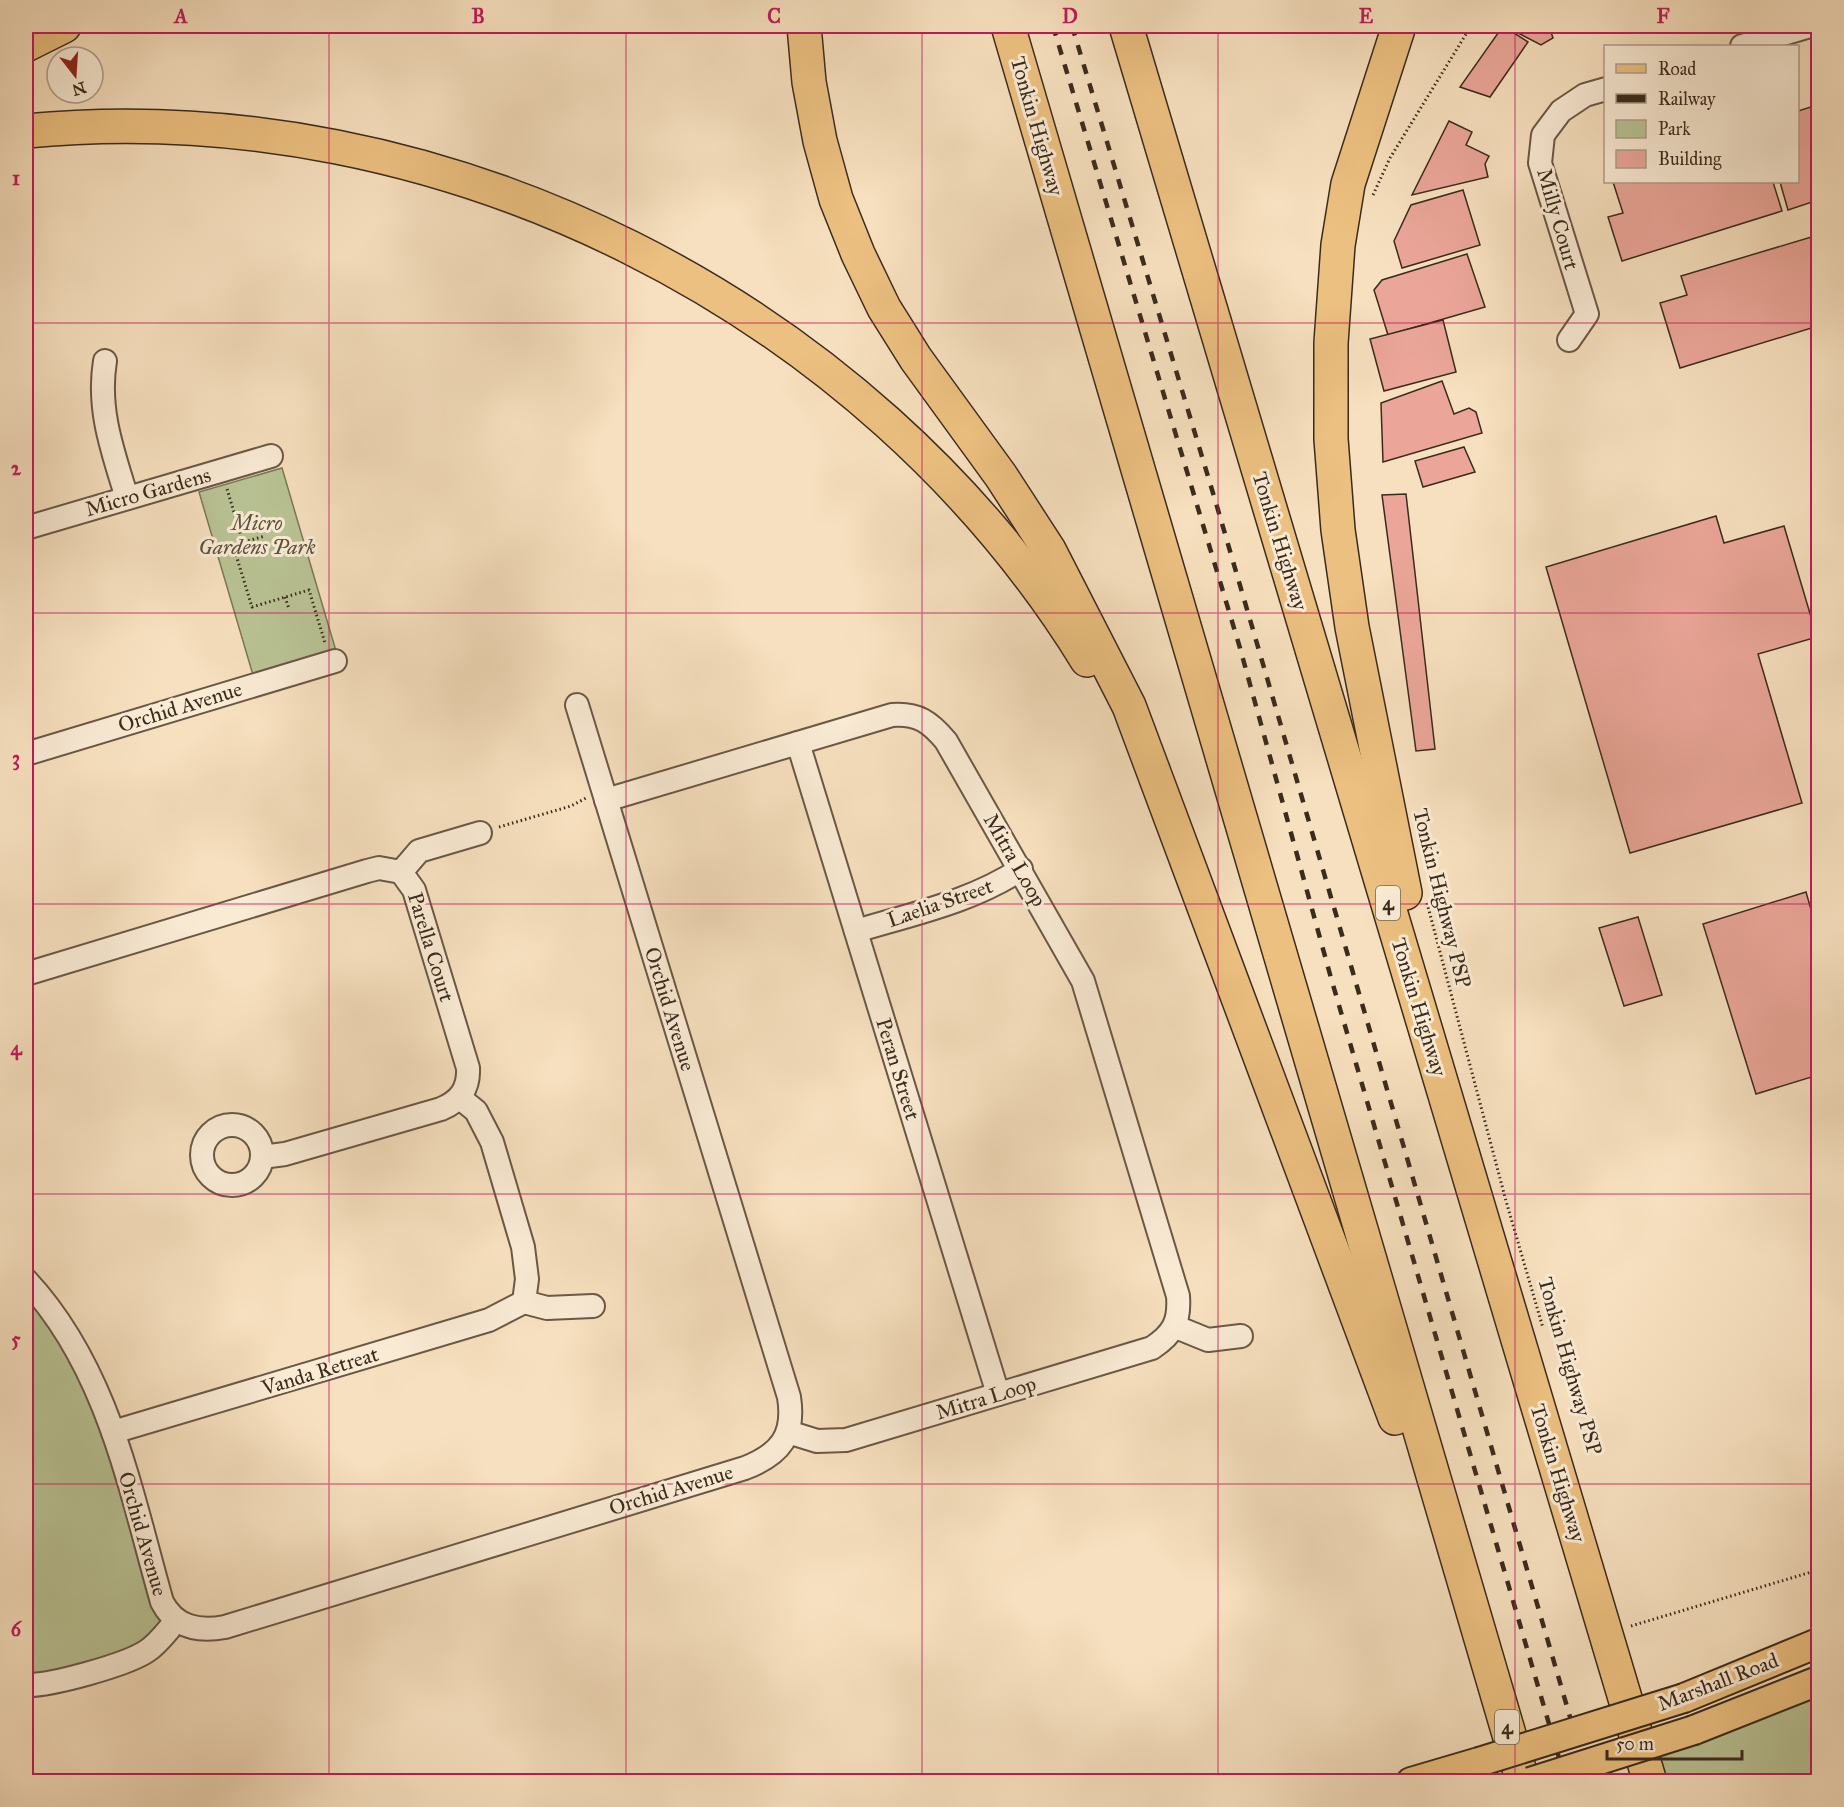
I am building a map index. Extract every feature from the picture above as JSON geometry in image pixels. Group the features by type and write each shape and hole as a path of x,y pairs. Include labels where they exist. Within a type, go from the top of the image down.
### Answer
{"highway":[{"path":"26,45 64,26"},
{"path":"804,26 809,82 820,141 836,199 858,254 884,308 916,358 1025,510 1073,593 1128,706 1491,1673"},
{"name":"Tonkin Highway","path":"1008,26 1523,1782"},
{"name":"Tonkin Highway","path":"1126,26 1624,1633 1662,1774"},
{"path":"1400,26 1348,184 1338,245 1331,343 1331,439 1338,530 1352,627 1413,935 1624,1633"},
{"path":"26,131 113,127 184,129 325,145 394,160 462,179 529,202 658,261 719,296 835,377 940,472 987,524 1032,580 1085,657 1137,749 1172,824"}],"main road":[{"name":"Marshall Road","path":"1411,1782 1684,1698 1818,1643"},
{"name":"Marshall Road","path":"1530,1782 1694,1730 1818,1681"}],"street":[{"path":"1745,45 1810,26"},
{"name":"Milly Court","path":"1569,340 1587,314 1540,163 1544,135 1561,111 1585,95 1604,88"},
{"path":"105,361 101,386 102,409 127,498"},
{"name":"Micro Gardens","path":"26,528 271,456"},
{"name":"Orchid Avenue","path":"26,754 333,662"},
{"name":"Orchid Avenue","path":"26,1280 49,1307 83,1360 113,1432 162,1602 176,1621 208,1630 225,1627 745,1468 773,1452 788,1432 791,1421 789,1397 577,705"},
{"name":"Mitra Loop","path":"604,794 798,743 892,715 909,714 922,717 946,741 1083,981 1178,1296 1179,1314 1176,1327 1166,1339 1152,1348 846,1440 817,1441 788,1432"},
{"name":"Peran Street","path":"798,743 998,1394"},
{"path":"402,872 419,851 480,833"},
{"name":"Parella Court","path":"26,975 367,871 379,868 402,872 414,890 468,1068 468,1081 460,1098"},
{"name":"Laelia Street","path":"856,931 965,898 998,884 1020,869"},
{"path":"262,1157 285,1154 441,1109 460,1098 476,1111 492,1142 523,1247 527,1279 524,1302 547,1308 593,1306"},
{"name":"Vanda Retreat","path":"113,1432 489,1320 524,1302"},
{"path":"1176,1327 1208,1340 1240,1336"},
{"path":"26,1685 50,1683 147,1652 176,1621"}],"path":[{"path":"1372,198 1390,158 1471,26"},
{"path":"221,471 243,542"},
{"path":"265,536 233,545 252,607 309,590 333,662"},
{"path":"285,597 289,609"},
{"path":"480,833 604,794"},
{"name":"Tonkin Highway PSP","path":"1425,895 1503,1190 1546,1339"},
{"path":"1624,1633 1818,1570"},
{"path":"1662,1774 1678,1782"}],"green space":[{"name":"Micro Gardens Park","path":"282,468 336,651 253,675 199,492"},
{"path":"26,1280 68,1334 167,1612 160,1640 50,1683 26,1674"},
{"path":"1818,1681 1818,1781 1650,1781 1639,1746"}],"building":[{"path":"1503,26 1528,42 1490,97 1460,87"},
{"path":"1505,26 1549,26 1553,38 1541,45"},
{"path":"1817,105 1818,200 1788,210 1780,183 1799,183 1799,111"},
{"path":"1449,121 1472,132 1466,145 1489,156 1485,164 1488,177 1412,195"},
{"path":"1613,183 1773,183 1782,211 1622,261 1608,217 1623,213"},
{"path":"1463,190 1480,245 1402,268 1394,241 1411,205"},
{"path":"1818,235 1818,326 1680,368 1660,303 1687,295 1681,276"},
{"path":"1467,254 1485,307 1388,335 1374,290 1382,280"},
{"path":"1443,320 1456,372 1384,391 1370,339"},
{"path":"1442,381 1454,414 1469,408 1476,412 1482,433 1383,462 1381,403"},
{"path":"1464,447 1475,472 1423,487 1415,461"},
{"path":"1406,494 1435,749 1416,751 1382,495"},
{"path":"1716,516 1724,543 1784,526 1817,637 1758,654 1802,803 1630,853 1546,567"},
{"path":"1806,892 1818,934 1818,1075 1756,1094 1703,924"},
{"path":"1638,917 1662,995 1624,1006 1599,928"}],"railway":[{"path":"1053,26 1240,648 1331,978 1566,1782"},
{"path":"1072,26 1216,503 1589,1782"}]}
